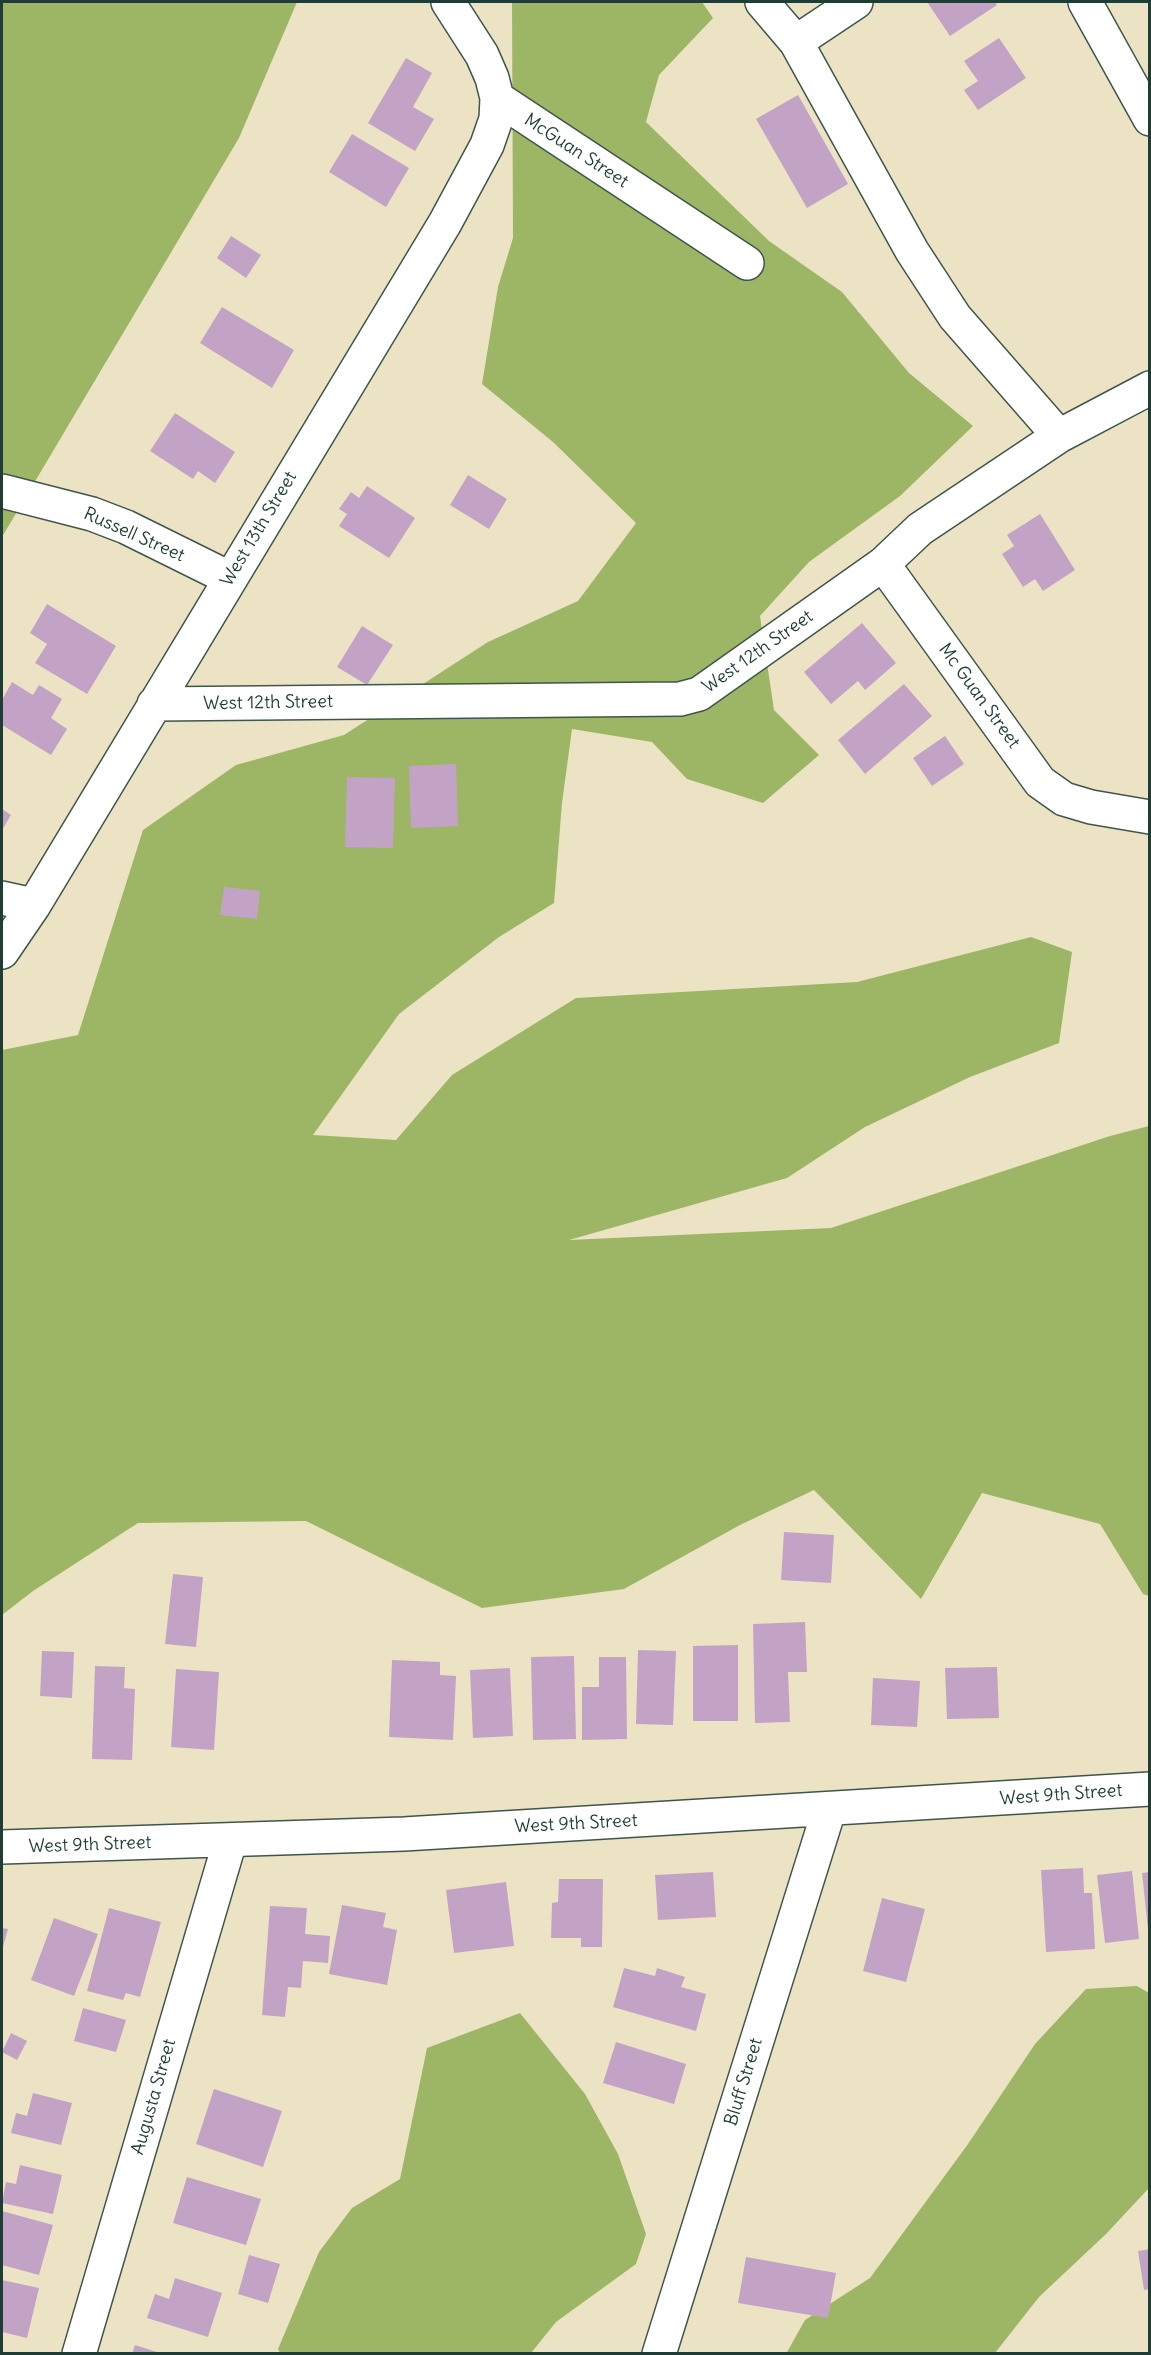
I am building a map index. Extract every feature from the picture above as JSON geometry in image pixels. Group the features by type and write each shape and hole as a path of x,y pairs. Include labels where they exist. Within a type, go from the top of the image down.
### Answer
{"street":[{"path":"448,2 482,55 492,78 497,98"},
{"path":"762,2 796,42 912,251 955,317 1059,435"},
{"path":"796,42 856,2"},
{"path":"1085,2 1149,119"},
{"name":"McGuan Street","path":"497,98 747,264"},
{"name":"West 13th Street","path":"2,952 34,904 445,224 487,144 495,119 497,98"},
{"name":"West 12th Street","path":"154,704 680,699 699,694 884,564 920,529 1059,435 1149,388"},
{"name":"Russell Street","path":"2,491 92,514 126,527 230,578"},
{"name":"Mc Guan Street","path":"884,564 1040,782 1064,799 1091,807 1149,817"},
{"path":"2,898 34,904"},
{"name":"West 9th Street","path":"2,1847 230,1841 829,1810 1149,1789"},
{"name":"Bluff Street","path":"659,2354 829,1810"},
{"name":"Augusta Street","path":"79,2354 230,1841"}],"green space":[{"path":"2,2 297,2 239,138 2,537"},
{"path":"512,2 702,2 713,18 659,75 646,122 769,241 842,292 909,373 973,426 900,496 809,562 760,616 774,710 819,755 763,803 687,779 652,742 572,729 562,803 554,903 499,937 399,1014 313,1135 396,1140 452,1075 576,998 857,982 1031,937 1072,952 1059,1043 970,1077 865,1127 787,1178 569,1240 831,1228 1110,1136 1149,1126 1149,1596 1143,1594 1100,1524 982,1493 921,1599 814,1490 740,1525 624,1589 482,1608 306,1521 138,1523 33,1591 2,1615 2,1050 78,1035 143,830 236,765 344,735 488,642 578,601 636,523 553,442 482,384 498,287 513,238"},
{"path":"1137,1986 1149,1993 1149,2188 1106,2234 1039,2297 995,2353 786,2354 805,2320 870,2278 968,2144 1035,2044 1086,1989"},
{"path":"520,2013 585,2094 618,2154 646,2234 636,2264 556,2322 531,2353 280,2353 278,2349 319,2252 352,2208 400,2179 427,2048"}],"building":[{"path":"927,2 995,2 997,5 950,36"},
{"path":"999,38 1026,78 978,110 964,90 978,81 964,61"},
{"path":"406,58 432,73 413,107 434,119 415,151 368,123"},
{"path":"798,95 848,184 807,208 756,119"},
{"path":"352,134 409,168 386,207 329,172"},
{"path":"231,236 261,255 246,278 217,258"},
{"path":"222,307 294,350 272,388 200,343"},
{"path":"175,413 235,452 215,483 198,471 193,479 150,451"},
{"path":"468,475 507,499 489,529 450,505"},
{"path":"367,486 415,518 389,558 339,526 347,514 339,509 351,492 359,498"},
{"path":"1040,514 1075,570 1043,591 1035,579 1023,587 1002,554 1014,546 1007,535"},
{"path":"47,604 116,646 87,694 35,663 47,644 30,633"},
{"path":"862,623 896,663 865,690 858,681 831,704 804,672"},
{"path":"362,626 393,645 367,685 337,667"},
{"path":"12,682 33,695 39,685 62,699 51,718 67,729 51,755 2,725 2,700"},
{"path":"904,684 932,716 865,774 838,740"},
{"path":"945,736 964,764 932,786 913,758"},
{"path":"456,764 458,826 411,828 409,766"},
{"path":"347,777 395,778 393,848 345,847"},
{"path":"2,809 11,815 2,830"},
{"path":"224,887 260,891 257,919 220,915"},
{"path":"784,1532 834,1535 831,1583 781,1580"},
{"path":"173,1574 203,1577 196,1647 165,1644"},
{"path":"805,1622 807,1672 788,1672 790,1722 755,1723 753,1624"},
{"path":"738,1645 738,1721 693,1721 693,1646"},
{"path":"638,1650 676,1651 673,1725 636,1724"},
{"path":"42,1651 74,1652 72,1698 40,1696"},
{"path":"574,1656 576,1739 533,1740 531,1657"},
{"path":"599,1657 626,1657 627,1739 582,1740 582,1687 599,1687"},
{"path":"392,1660 440,1662 440,1675 456,1676 453,1740 389,1737"},
{"path":"95,1666 125,1667 124,1688 135,1689 132,1760 92,1759"},
{"path":"997,1667 999,1718 947,1719 945,1668"},
{"path":"510,1668 513,1736 473,1738 470,1670"},
{"path":"176,1669 219,1672 214,1750 171,1747"},
{"path":"873,1678 920,1681 917,1727 871,1725"},
{"path":"1083,1868 1084,1893 1092,1893 1095,1949 1046,1952 1041,1870"},
{"path":"1132,1871 1139,1939 1105,1943 1097,1875"},
{"path":"713,1872 716,1917 658,1920 655,1875"},
{"path":"1150,1872 1150,1929 1148,1929 1142,1873"},
{"path":"559,1879 603,1879 602,1947 581,1947 581,1938 551,1938 552,1903 558,1902"},
{"path":"506,1882 514,1946 454,1953 446,1890"},
{"path":"882,1898 925,1909 906,1982 863,1971"},
{"path":"342,1905 386,1913 383,1927 397,1930 387,1985 329,1974"},
{"path":"270,1906 307,1908 305,1934 330,1936 328,1963 303,1961 301,1988 288,1987 285,2017 262,2015"},
{"path":"109,1908 161,1922 140,1997 126,1993 123,2000 87,1991"},
{"path":"54,1918 98,1934 74,1996 31,1980"},
{"path":"2,1928 8,1929 2,1951"},
{"path":"624,1968 655,1976 657,1968 685,1977 681,1987 706,1994 696,2031 613,2007"},
{"path":"83,2008 126,2020 116,2052 74,2041"},
{"path":"11,2033 27,2041 17,2060 2,2052"},
{"path":"616,2042 686,2064 674,2104 603,2083"},
{"path":"214,2089 282,2111 263,2167 196,2144"},
{"path":"33,2093 72,2103 61,2145 11,2133 16,2113 27,2116"},
{"path":"20,2165 62,2175 53,2214 2,2203 6,2182 16,2184"},
{"path":"187,2177 261,2199 246,2245 173,2223"},
{"path":"2,2211 53,2225 39,2275 2,2265"},
{"path":"1150,2249 1150,2289 1144,2290 1138,2251"},
{"path":"249,2255 280,2264 268,2303 238,2294"},
{"path":"746,2257 836,2273 828,2318 738,2303"},
{"path":"175,2278 222,2293 208,2337 147,2318 155,2294 169,2299"},
{"path":"2,2280 39,2288 27,2338 2,2332"},
{"path":"135,2345 160,2353 160,2354 132,2354"}]}
